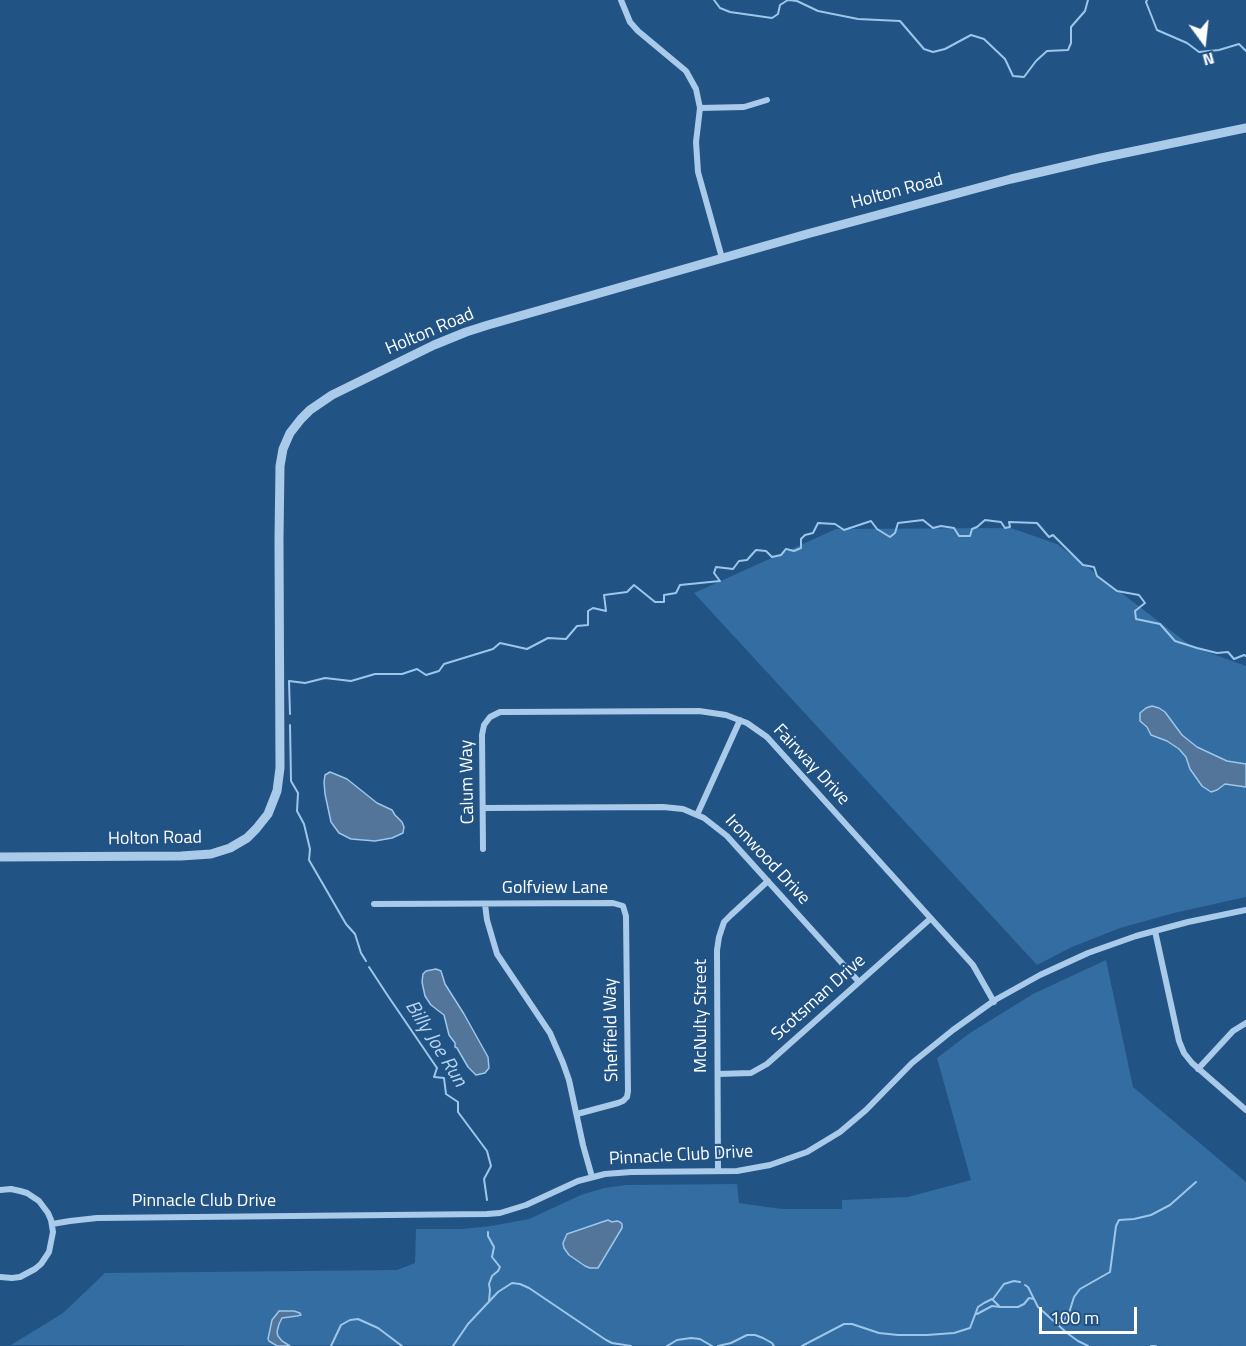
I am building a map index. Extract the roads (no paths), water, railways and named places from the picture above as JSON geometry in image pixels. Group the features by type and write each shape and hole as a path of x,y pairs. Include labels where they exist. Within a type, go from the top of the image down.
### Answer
{"street":[{"path":"621,0 630,22 686,71 696,89 700,108 696,142 698,172 722,258"},
{"path":"700,108 744,107 767,100"},
{"name":"Holton Road","path":"0,857 212,854 230,848 247,838 268,814 277,792 280,768 280,466 290,433 310,410 332,395 434,345 466,332 722,258 1011,179 1246,128"},
{"name":"Fairway Drive","path":"490,717 500,712 699,711 717,713 740,720 767,737 973,965 994,1002"},
{"name":"Calum Way","path":"483,849 482,735 484,725 490,717"},
{"path":"698,815 740,720"},
{"name":"Ironwood Drive","path":"484,808 663,807 683,809 698,815 722,830 859,982"},
{"name":"McNulty Street","path":"718,1172 718,937 724,922 768,881"},
{"name":"Golfview Lane","path":"374,904 613,903 624,908"},
{"path":"485,904 497,954 534,1008 557,1047 569,1080 592,1177"},
{"name":"Sheffield Way","path":"577,1114 618,1103 627,1097 626,916 624,908"},
{"name":"Pinnacle Club Drive","path":"52,1224 98,1218 500,1213 526,1205 567,1186 605,1174 718,1172 770,1165 807,1152 854,1121 912,1063 953,1030 1040,975 1136,936 1246,910"},
{"name":"Scotsman Drive","path":"718,1074 751,1073 767,1064 930,919"},
{"path":"1155,931 1179,1041 1187,1058 1246,1110"},
{"path":"1198,1069 1233,1031 1246,1023"},
{"path":"0,1190 11,1189 33,1196 44,1207 52,1224 53,1238 46,1258 28,1274 12,1278 0,1277"}],"waterway":[{"path":"714,0 720,8 730,12 772,18 778,14 780,5 788,0 797,1 818,11 858,19 900,21 924,49 933,52 945,49 971,35 984,39 1005,59 1013,76 1024,77 1047,51 1068,50 1071,43 1071,27 1085,11 1088,0"},
{"path":"1147,0 1157,30 1187,43 1199,52 1219,50 1239,44 1246,51"},
{"name":"Billy Joe Run","path":"290,714 289,681 305,683 325,678 351,681 375,674 402,674 417,669 426,675 439,671 444,664 493,649 500,643 527,649 548,638 566,639 577,626 588,625 588,611 593,608 606,611 604,595 627,592 634,585 655,602 664,602 664,595 676,593 680,585 720,581 714,573 716,567 733,569 739,561 747,560 756,550 766,551 772,557 781,555 786,549 794,551 801,548 801,539 813,533 818,523 835,524 844,530 871,521 877,529 890,537 895,533 898,523 923,520 933,528 941,526 954,528 959,536 970,536 972,529 985,520 1001,522 1005,528 1010,527 1009,522 1037,523 1049,537 1053,535 1083,565 1094,567 1097,576 1117,591 1139,595 1145,603 1135,611 1136,619 1160,624 1175,641 1217,653 1228,652 1234,659 1246,656"},
{"name":"Billy Joe Run","path":"290,725 291,781 298,793 297,811 304,824 310,849 309,860 346,924 355,934 366,961"},
{"name":"Billy Joe Run","path":"369,967 437,1068 434,1077 444,1078 446,1094 458,1102 458,1112 487,1151 491,1166 484,1179 487,1200"},
{"path":"1057,1324 1069,1313 1074,1297 1080,1289 1110,1272 1116,1226 1119,1220 1151,1215 1170,1205 1196,1182"},
{"name":"Billy Joe Run","path":"488,1232 494,1247 492,1257 500,1267 492,1276 489,1284 489,1301"},
{"path":"993,1299 1004,1284 1020,1282"},
{"path":"453,1346 468,1324 498,1292 512,1283 529,1288 606,1340 631,1346"},
{"path":"1025,1285 1034,1299"},
{"path":"977,1314 992,1306 1018,1307 1029,1298 1034,1299 1038,1307 1067,1333 1088,1346"},
{"path":"802,1346 844,1324 852,1324 879,1333 898,1335 954,1333 970,1328 978,1307 984,1303 992,1299 1000,1307"},
{"path":"331,1346 341,1325 358,1319 378,1328 402,1346"},
{"path":"718,1346 731,1343 747,1335 763,1338 774,1346"},
{"path":"667,1346 677,1340 691,1338 700,1339 712,1346"},
{"path":"1151,1346 1156,1346"}]}
